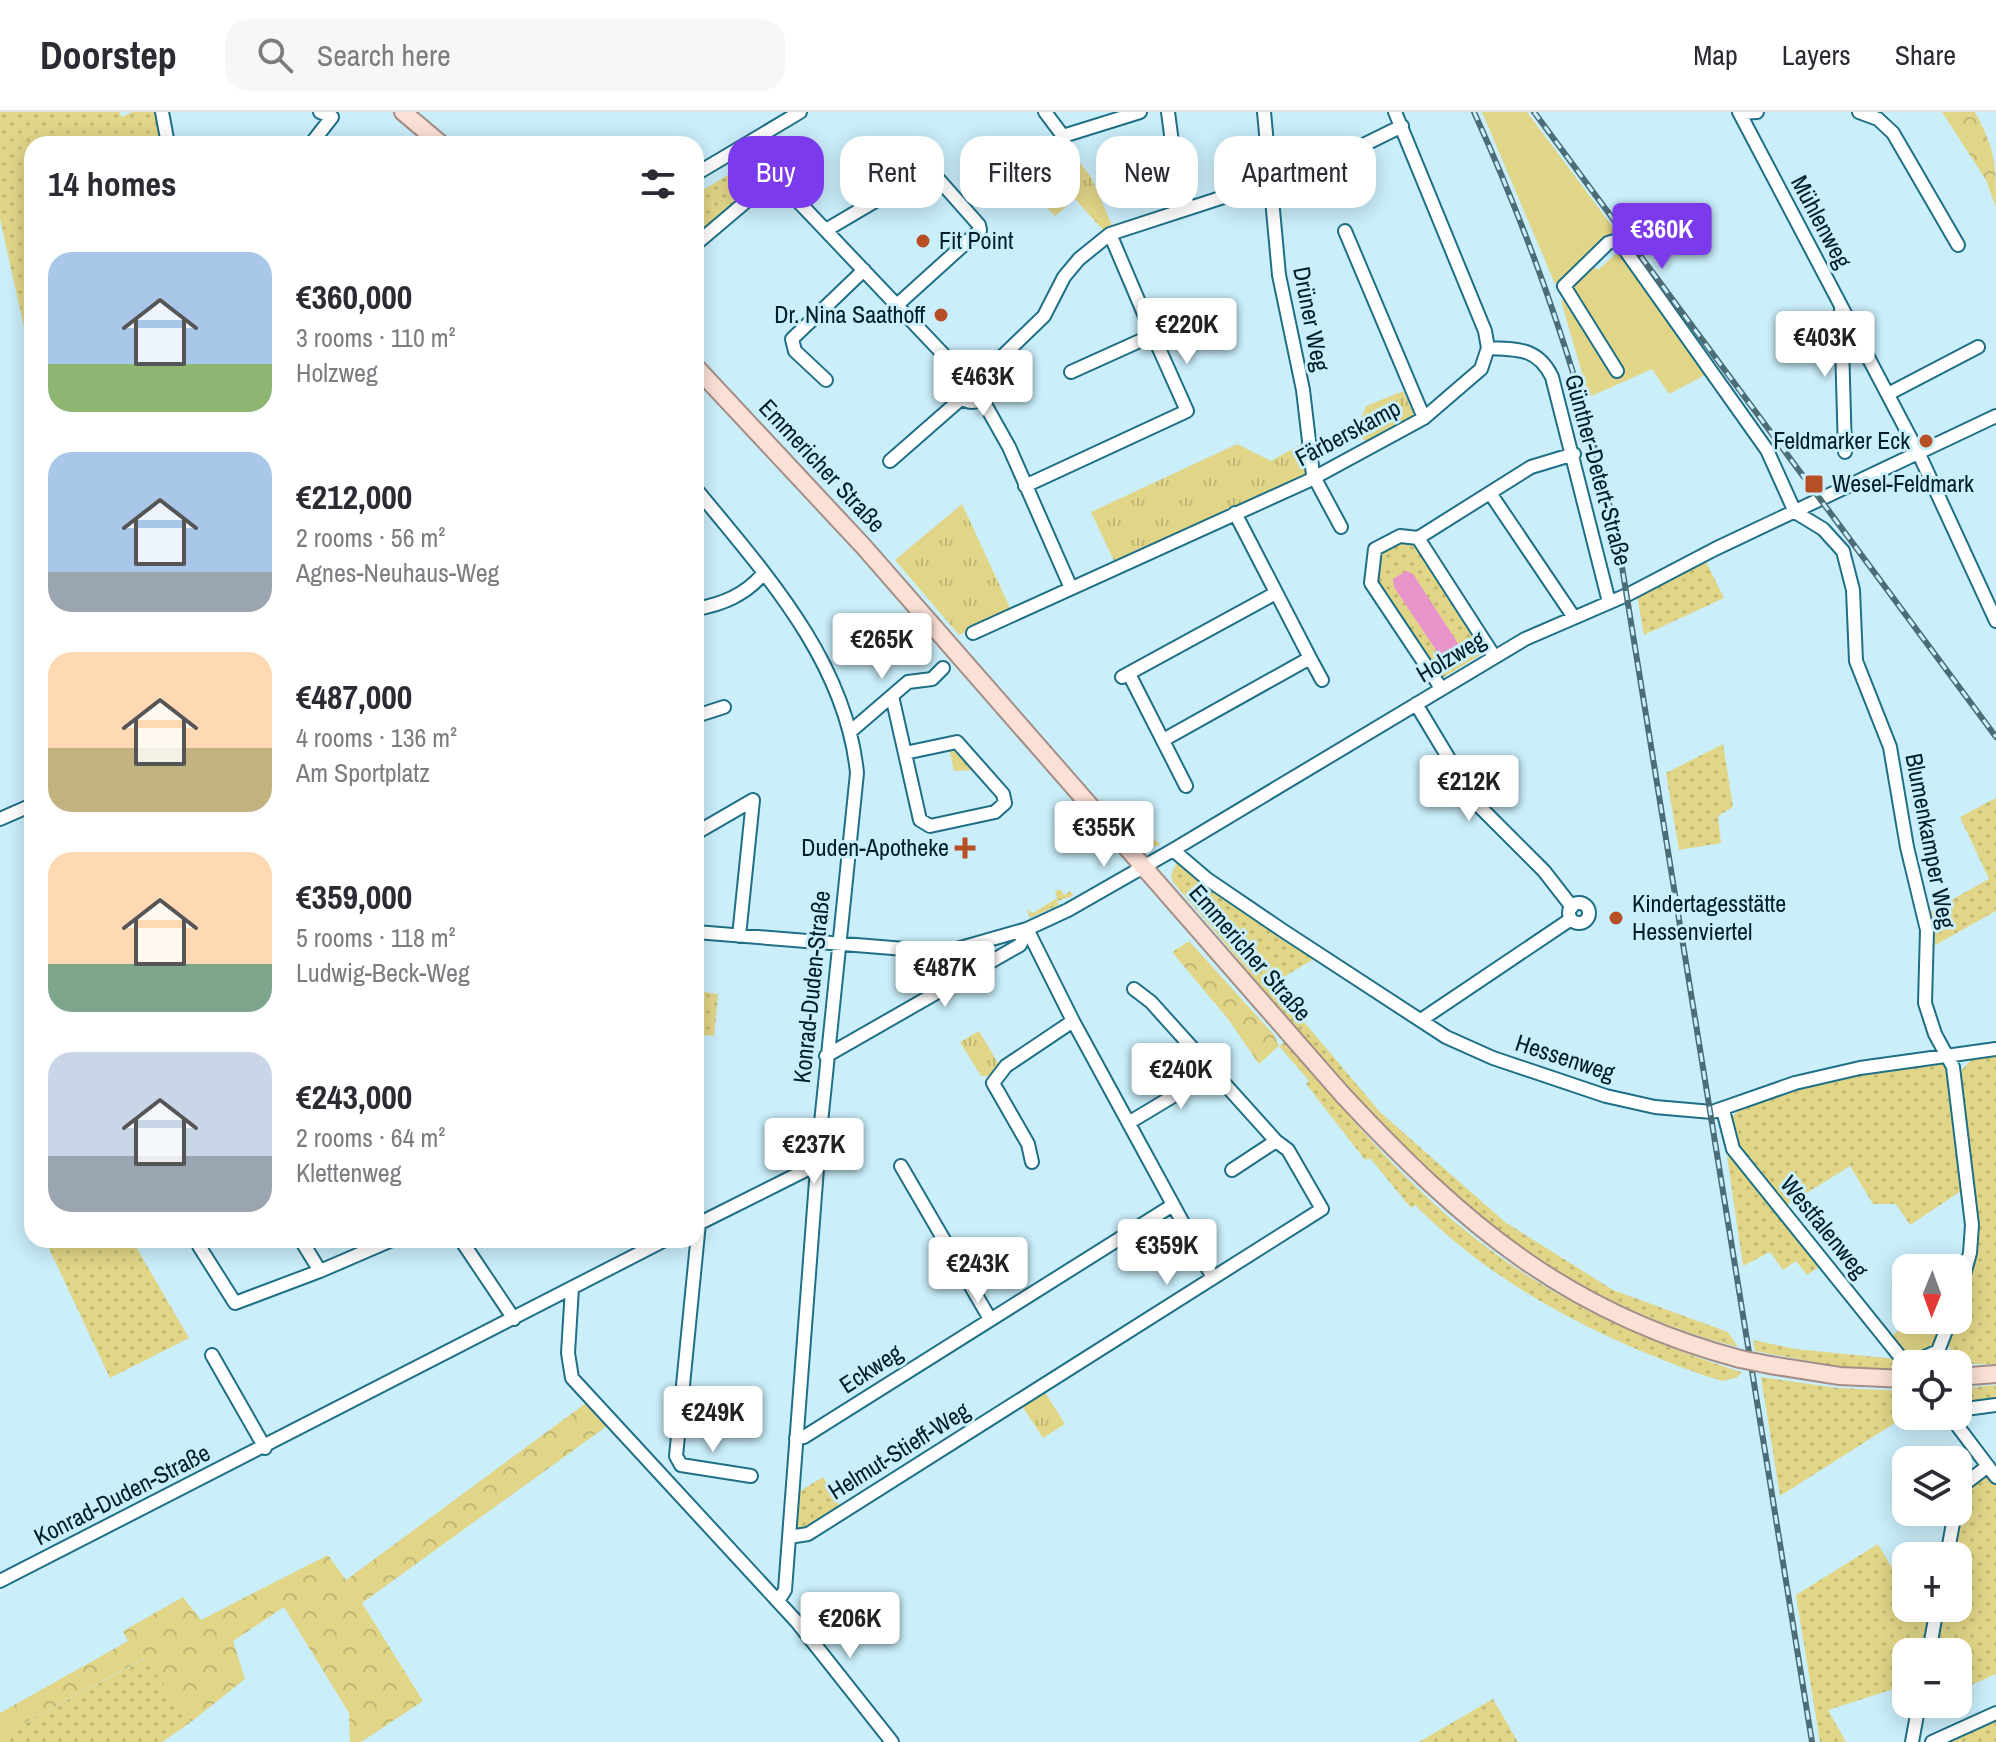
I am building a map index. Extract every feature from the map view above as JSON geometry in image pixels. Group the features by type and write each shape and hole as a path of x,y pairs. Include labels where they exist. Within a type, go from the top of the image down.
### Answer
{"main road":[{"path":"403,112 432,136"},
{"name":"Emmericher Straße","path":"704,376 864,547 1342,1094 1418,1175 1501,1246 1576,1294 1677,1341 1740,1359 1840,1376 1892,1372"},
{"path":"1972,1376 1996,1374"}],"street":[{"path":"162,112 166,136"},
{"path":"760,136 800,112"},
{"path":"1045,112 1063,136 1140,112"},
{"path":"1168,112 1171,136"},
{"name":"Drüner Weg","path":"1264,112 1266,136"},
{"path":"1395,112 1488,348"},
{"path":"1739,113 1757,112"},
{"path":"1859,112 1878,119 1893,133 1958,245"},
{"name":"Mühlenweg","path":"1739,113 1919,454 1996,621"},
{"path":"315,136 326,114"},
{"path":"1376,139 1402,126"},
{"path":"704,169 728,155"},
{"path":"826,230 926,171 932,172 979,225 980,230 897,305"},
{"path":"704,237 738,208"},
{"path":"805,208 963,375"},
{"path":"983,375 1044,316 1079,259 1110,234 1185,208"},
{"name":"Drüner Weg","path":"1272,208 1279,275 1303,390 1313,475 1341,527"},
{"path":"1345,231 1424,418"},
{"path":"1025,486 1187,411 1110,234"},
{"path":"1617,371 1564,286 1608,243 1618,240 1760,440 1795,512"},
{"path":"826,380 795,351 792,339 864,270"},
{"path":"1841,305 1845,452"},
{"path":"1071,372 1153,335"},
{"path":"1888,394 1978,347"},
{"name":"Färberskamp","path":"973,633 1235,513 1424,418 1481,369 1488,348"},
{"name":"Günther-Detert-Straße","path":"1488,348 1528,351 1542,360 1560,402 1609,602"},
{"path":"973,371 983,375 988,383 982,399 975,402 962,398 957,386 963,375 973,371"},
{"path":"890,461 962,398"},
{"path":"982,399 1071,588"},
{"name":"Holzweg","path":"1027,929 1173,850 1494,656 1996,416"},
{"path":"1441,688 1371,583 1375,549 1400,536 1418,538 1531,467 1574,454"},
{"path":"1490,493 1573,616"},
{"name":"Konrad-Duden-Straße","path":"704,499 801,623 824,664 851,731 857,789 826,1056 785,1590 778,1601"},
{"name":"Blumenkamper Weg","path":"1795,512 1834,539 1847,563 1853,590 1856,661 1890,747 1907,847 1927,930 1925,1003 1935,1034 1948,1055 1956,1086 1972,1225 1970,1254"},
{"path":"1235,513 1322,680"},
{"path":"1418,538 1494,656"},
{"path":"704,607 721,604 752,587 763,574"},
{"path":"1186,786 1165,739 1126,676 1276,593"},
{"path":"1165,739 1310,658"},
{"path":"851,731 908,682 932,679 943,668"},
{"path":"892,696 920,820 926,825 995,812 1005,803 1003,794 957,742 905,753"},
{"path":"1416,704 1475,802 1544,871 1572,913 1421,1020"},
{"path":"704,713 724,707"},
{"path":"704,828 753,800 739,936"},
{"path":"0,819 24,808"},
{"name":"Hessenweg","path":"1173,850 1246,906 1446,1037 1493,1058 1606,1096 1675,1110 1723,1110 1795,1083 1860,1068 1996,1049"},
{"path":"704,933 905,949 970,946 1027,929"},
{"path":"826,1056 1020,945 1027,929"},
{"path":"1027,929 1073,1021 1213,1278"},
{"path":"960,980 970,946"},
{"path":"1134,989 1215,1071 1276,1141 1232,1170"},
{"path":"1032,1162 1028,1144 993,1083 1006,1066 1073,1021"},
{"path":"1130,1122 1215,1071"},
{"name":"Westfalenweg","path":"1723,1110 1733,1149 1892,1353"},
{"name":"Helmut-Stieff-Weg","path":"789,1537 808,1534 1322,1209 1288,1150 1276,1141"},
{"path":"704,1221 804,1171 818,1152"},
{"path":"901,1166 990,1319"},
{"name":"Eckweg","path":"796,1438 804,1437 873,1396 1173,1205"},
{"path":"200,1248 235,1303 373,1248"},
{"path":"306,1248 320,1271"},
{"path":"466,1248 514,1319"},
{"name":"Konrad-Duden-Straße","path":"0,1581 265,1448 650,1248"},
{"path":"695,1248 676,1456 681,1465 691,1469 751,1476"},
{"path":"572,1288 568,1353 572,1378 778,1601 892,1742"},
{"path":"212,1355 265,1448"},
{"path":"1972,1408 1996,1405"},
{"path":"1960,1430 1992,1472 1972,1481"},
{"path":"1932,1742 1996,1713"},
{"path":"1912,1742 1916,1718"}],"green space":[{"path":"0,112 119,112 122,117 132,112 158,112 163,136 24,136 24,327 0,219"},
{"path":"1482,112 1527,112 1615,230 1555,284"},
{"path":"1942,112 1975,112 1993,158 1996,208 1986,180"},
{"path":"1080,163 1096,188 1096,208 1105,208 1112,225 1103,230 1080,205"},
{"path":"728,175 728,208 704,228 704,189"},
{"path":"1047,208 1064,208 1055,216"},
{"path":"1620,250 1709,373 1669,394 1652,369 1589,397 1561,301 1593,266 1598,270"},
{"path":"1403,391 1416,419 1366,442 1356,431 1366,406"},
{"path":"1303,443 1306,479 1116,565 1091,512 1237,444 1271,461"},
{"path":"962,504 1012,612 959,635 895,560"},
{"path":"1402,540 1415,544 1484,646 1482,654 1444,677 1438,675 1373,581 1378,551"},
{"path":"1704,558 1724,598 1644,635 1637,595"},
{"path":"1723,744 1733,807 1718,816 1721,843 1679,850 1666,773"},
{"path":"955,747 976,770 954,771 949,748"},
{"path":"1996,798 1996,911 1930,948 1928,913 1989,879 1960,817"},
{"path":"1100,799 1161,845 1148,847 1132,837"},
{"path":"1177,862 1202,884 1317,957 1272,984 1380,1112 1505,1222 1613,1290 1728,1332 1738,1347 1646,1316 1563,1274 1488,1222 1420,1162 1356,1097 1295,1027 1173,882 1171,875"},
{"path":"1060,889 1064,895 1071,891 1073,896 1057,901 1059,905 1030,918 1027,909 1033,913 1057,898 1055,892"},
{"path":"1189,941 1274,1035 1279,1046 1259,1064 1228,1019 1172,952"},
{"path":"704,992 718,994 714,1036 705,1035"},
{"path":"979,1031 1000,1066 992,1076 981,1076 960,1042"},
{"path":"1285,1042 1351,1118 1421,1191 1445,1214 1502,1258 1566,1299 1669,1347 1741,1372 1738,1377 1723,1381 1627,1345 1551,1307 1480,1261 1415,1205 1411,1208 1370,1158 1365,1160 1306,1084 1309,1081 1279,1046"},
{"path":"1996,1055 1996,1364 1972,1364 1972,1350 1949,1350 1947,1345 1950,1334 1972,1334 1973,1253 1959,1073 1971,1060"},
{"path":"1945,1060 1950,1068 1964,1189 1910,1225 1896,1204 1873,1204 1850,1166 1784,1207 1738,1149 1730,1122 1740,1109 1762,1098 1827,1080"},
{"path":"1731,1153 1822,1265 1807,1275 1796,1261 1783,1270 1770,1252 1743,1266 1727,1156"},
{"path":"49,1248 137,1248 189,1338 110,1378"},
{"path":"1894,1334 1942,1334 1937,1346 1929,1350 1900,1350 1890,1337"},
{"path":"1753,1340 1795,1349 1892,1359 1892,1369 1841,1367 1755,1351"},
{"path":"1761,1377 1838,1388 1892,1390 1892,1425 1780,1496"},
{"path":"1996,1385 1996,1400 1972,1403 1972,1388"},
{"path":"1043,1389 1065,1424 1043,1438 1020,1403"},
{"path":"586,1403 607,1426 362,1603 423,1701 361,1742 350,1742 349,1713 284,1607 233,1641 245,1679 191,1722 145,1658 0,1736 0,1713 128,1641 123,1631 183,1597 201,1620 328,1555 346,1580"},
{"path":"1984,1476 1996,1482 1996,1674 1972,1685 1972,1638 1936,1638 1939,1622 1972,1622 1972,1542 1954,1542 1956,1526 1972,1526 1972,1484"},
{"path":"823,1477 841,1507 808,1529 799,1529 795,1521 797,1493"},
{"path":"1878,1544 1892,1568 1892,1622 1931,1622 1928,1638 1892,1638 1892,1689 1828,1710 1846,1742 1820,1742 1796,1595"},
{"path":"146,1658 191,1722 162,1742 0,1742 0,1736"},
{"path":"1493,1699 1518,1742 1419,1742"},
{"path":"1996,1719 1996,1742 1946,1742"}],"shaded area":[{"path":"1406,571 1413,574 1459,645 1453,657 1440,656 1394,587 1393,579"}],"railway":[{"path":"1474,112 1539,270 1575,378 1618,542 1812,1742"},
{"path":"1534,112 1996,737"}],"place":[{"name":"Fit Point","path":"923,241"},
{"name":"Dr. Nina Saathoff","path":"941,315"},
{"name":"Feldmarker Eck","path":"1926,441"},
{"name":"Wesel-Feldmark","path":"1814,484"},
{"name":"Duden-Apotheke","path":"965,848"},
{"name":"Kindertagesstätte Hessenviertel","path":"1616,918"}]}
